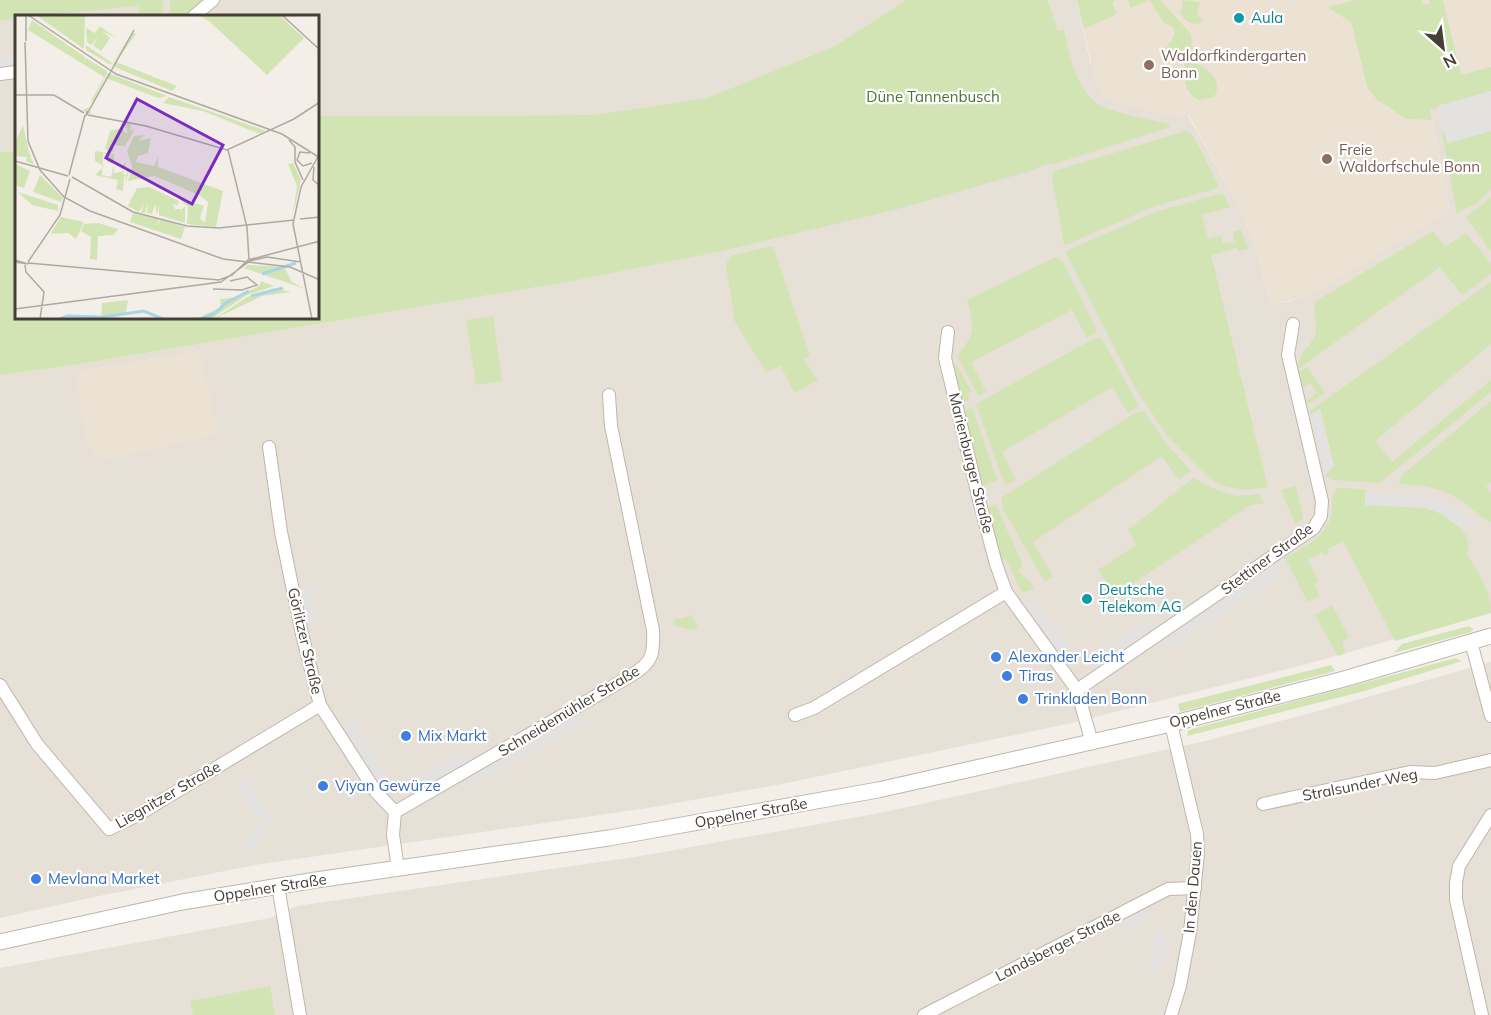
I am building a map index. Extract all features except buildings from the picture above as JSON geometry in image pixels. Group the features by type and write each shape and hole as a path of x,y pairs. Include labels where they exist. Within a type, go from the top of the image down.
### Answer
{"street":[{"path":"195,15 213,0"},
{"path":"0,74 15,72"},
{"name":"Stettiner Straße","path":"1077,690 1314,528 1321,516 1322,501 1288,355 1293,324"},
{"name":"Marienburger Straße","path":"948,332 945,358 996,564 1006,592 1077,690 1092,742"},
{"name":"Schneidemühler Straße","path":"395,812 632,675 650,660 654,650 653,630 613,437 609,395"},
{"name":"Görlitzer Straße","path":"269,447 273,484 286,554 302,634 320,705 376,792 395,812"},
{"path":"795,715 814,708 1006,592"},
{"name":"Oppelner Straße","path":"0,942 170,904 719,819 878,790 1171,724 1344,679 1491,636"},
{"path":"1472,642 1491,716"},
{"name":"Liegnitzer Straße","path":"0,685 37,744 109,829 136,816 320,705"},
{"name":"In den Dauen","path":"1171,724 1197,834 1198,853 1190,932 1180,986 1171,1015"},
{"name":"Stralsunder Weg","path":"1263,804 1410,772 1436,773 1491,760"},
{"path":"395,812 393,835 398,868"},
{"path":"1482,1015 1456,900 1456,883 1459,866 1491,815"},
{"path":"278,886 300,1015"},
{"name":"Landsberger Straße","path":"924,1015 1168,889 1195,888"}],"shaded area":[{"path":"0,0 906,0 833,47 708,98 592,115 320,116 320,15 15,15 15,151 0,152"},
{"path":"1048,0 1077,0 1090,63 1110,101 1179,118 1187,114 1242,212 1255,246 1269,300 1273,304 1292,301 1447,213 1450,208 1430,109 1491,92 1491,612 1307,664 1067,724 782,784 648,808 255,865 0,918 0,375 75,365 567,282 1120,119 1085,96 1071,71"},
{"name":"Freie Waldorfschule Bonn","path":"1077,0 1491,0 1491,92 1430,110 1450,208 1447,213 1310,296 1273,304 1269,300 1255,246 1242,212 1188,114 1179,118 1114,103 1104,98 1095,82"},
{"path":"15,53 15,64 0,66 0,55"},
{"path":"1491,91 1491,131 1447,143 1437,106"},
{"path":"200,351 218,435 106,460 95,456 89,450 85,441 77,375 83,370"},
{"path":"1320,409 1334,466 1325,475 1310,415"},
{"path":"1365,492 1422,495 1447,504 1473,522 1464,531 1442,514 1425,508 1365,505"},
{"path":"1276,563 1283,573 1171,650 1163,640"},
{"path":"310,584 319,619 309,625 301,590"},
{"path":"1033,599 1066,643 1062,656 1028,609"},
{"path":"1148,619 1155,628 1096,671 1089,661"},
{"path":"1491,662 1491,1015 0,1015 0,968 270,918 297,906 641,856 885,812 1205,741"},
{"path":"579,712 585,722 471,789 465,779"},
{"path":"352,717 386,775 380,787 345,728"},
{"path":"460,753 475,758 420,789 407,783"},
{"path":"246,778 273,820 263,825 269,833 249,853 241,844 261,823 236,783"},
{"path":"1148,910 1150,920 1127,932 1125,920"},
{"path":"1159,929 1170,939 1159,976 1148,966"}],"green space":[{"path":"0,0 163,0 163,15 140,15 138,6 47,15 15,15 15,19 0,20"},
{"path":"170,0 204,0 186,15 170,15"},
{"name":"Düne Tannenbusch","path":"906,0 1048,0 1058,31 1063,30 1065,34 1073,66 1090,97 1108,109 1168,124 1170,127 1051,165 1046,164 1030,171 894,210 718,252 567,282 75,365 0,375 0,152 15,151 15,320 320,320 320,116 592,115 707,98 833,47"},
{"path":"1077,0 1115,0 1112,2 1117,14 1084,29"},
{"path":"1128,0 1149,0 1131,8"},
{"path":"1149,0 1160,0 1190,33 1195,63 1205,68 1216,81 1217,91 1214,97 1199,100 1189,92 1184,62 1167,47 1174,36 1174,30 1170,25 1165,24"},
{"path":"1182,0 1200,2 1197,15 1204,21 1193,24 1184,18 1180,12 1183,5"},
{"path":"1356,0 1421,0 1423,5 1429,4 1429,0 1443,0 1461,75 1491,67 1491,92 1430,110 1432,120 1406,119 1379,102 1368,89 1351,22 1327,7"},
{"path":"1186,131 1193,136 1218,188 1155,206 1064,244 1052,177 1054,171"},
{"path":"1491,131 1491,189 1477,203 1457,213 1442,134 1445,133 1447,143"},
{"path":"1223,193 1230,207 1202,215 1208,239 1221,236 1223,244 1234,242 1233,232 1241,230 1248,249 1238,251 1237,248 1211,255 1268,487 1245,490 1223,486 1210,479 1168,437 1134,386 1066,253 1068,250 1158,211"},
{"path":"1491,197 1491,252 1467,218"},
{"path":"1433,231 1445,247 1466,233 1491,264 1491,274 1462,295 1440,267 1298,369 1302,355 1315,335 1316,301"},
{"path":"773,246 810,356 803,359 818,380 794,393 781,366 766,372 735,322 726,267 727,261 733,255"},
{"path":"1056,257 1062,260 1097,330 1087,338 1072,310 971,362 986,392 978,395 957,356 968,341 972,330 967,300"},
{"path":"1491,282 1491,344 1375,441 1392,462 1491,380 1491,392 1380,483 1332,480 1325,475 1334,466 1320,409 1310,415 1310,411"},
{"path":"493,316 502,381 476,385 466,320"},
{"path":"1101,337 1139,406 1128,413 1112,387 1002,452 1016,480 1006,485 976,404 1093,339"},
{"path":"953,363 958,367 971,391 967,394 970,400 961,403 953,370"},
{"path":"1307,367 1325,393 1310,403 1306,401 1317,393 1310,383 1303,388 1299,372"},
{"path":"1491,401 1491,482 1486,487 1491,493 1491,522 1464,502 1441,490 1399,484 1401,476"},
{"path":"972,407 997,480 983,486 964,411"},
{"path":"1144,411 1165,442 1191,471 1179,480 1162,456 1033,542 1053,576 1045,582 1004,511 1001,498 1135,413"},
{"path":"1193,478 1219,491 1238,496 1259,494 1264,503 1250,505 1116,595 1098,570 1136,545 1128,530"},
{"path":"1296,486 1303,518 1295,524 1281,490"},
{"path":"1337,488 1365,489 1365,505 1419,506 1434,510 1457,524 1467,538 1467,555 1487,590 1491,613 1395,641 1343,541 1328,549 1329,553 1324,555 1322,552 1308,560 1318,580 1314,585 1320,596 1308,602 1285,558 1306,546 1324,530 1331,516 1333,498"},
{"path":"996,505 1023,565 1018,571 1034,589 1024,592 1020,589 1006,559 1002,560 987,509"},
{"path":"1332,605 1349,638 1342,641 1345,654 1338,656 1315,615"},
{"path":"691,615 698,627 693,630 673,625 674,619"},
{"path":"1469,626 1473,629 1471,632 1394,653 1402,644"},
{"path":"1456,658 1462,661 1361,692 1187,736 1188,731 1192,729"},
{"path":"1331,665 1335,671 1180,712 1178,704"},
{"path":"270,986 275,1015 193,1015 190,1001"}],"place":[{"name":"Aula","path":"1239,18"},
{"name":"Waldorfkindergarten Bonn","path":"1149,65"},
{"name":"Freie Waldorfschule Bonn","path":"1327,159"},
{"name":"Deutsche Telekom AG","path":"1087,599"},
{"name":"Alexander Leicht","path":"996,657"},
{"name":"Tiras","path":"1007,676"},
{"name":"Trinkladen Bonn","path":"1023,699"},
{"name":"Mix Markt","path":"406,736"},
{"name":"Viyan Gewürze","path":"323,786"},
{"name":"Mevlana Market","path":"36,879"}]}
